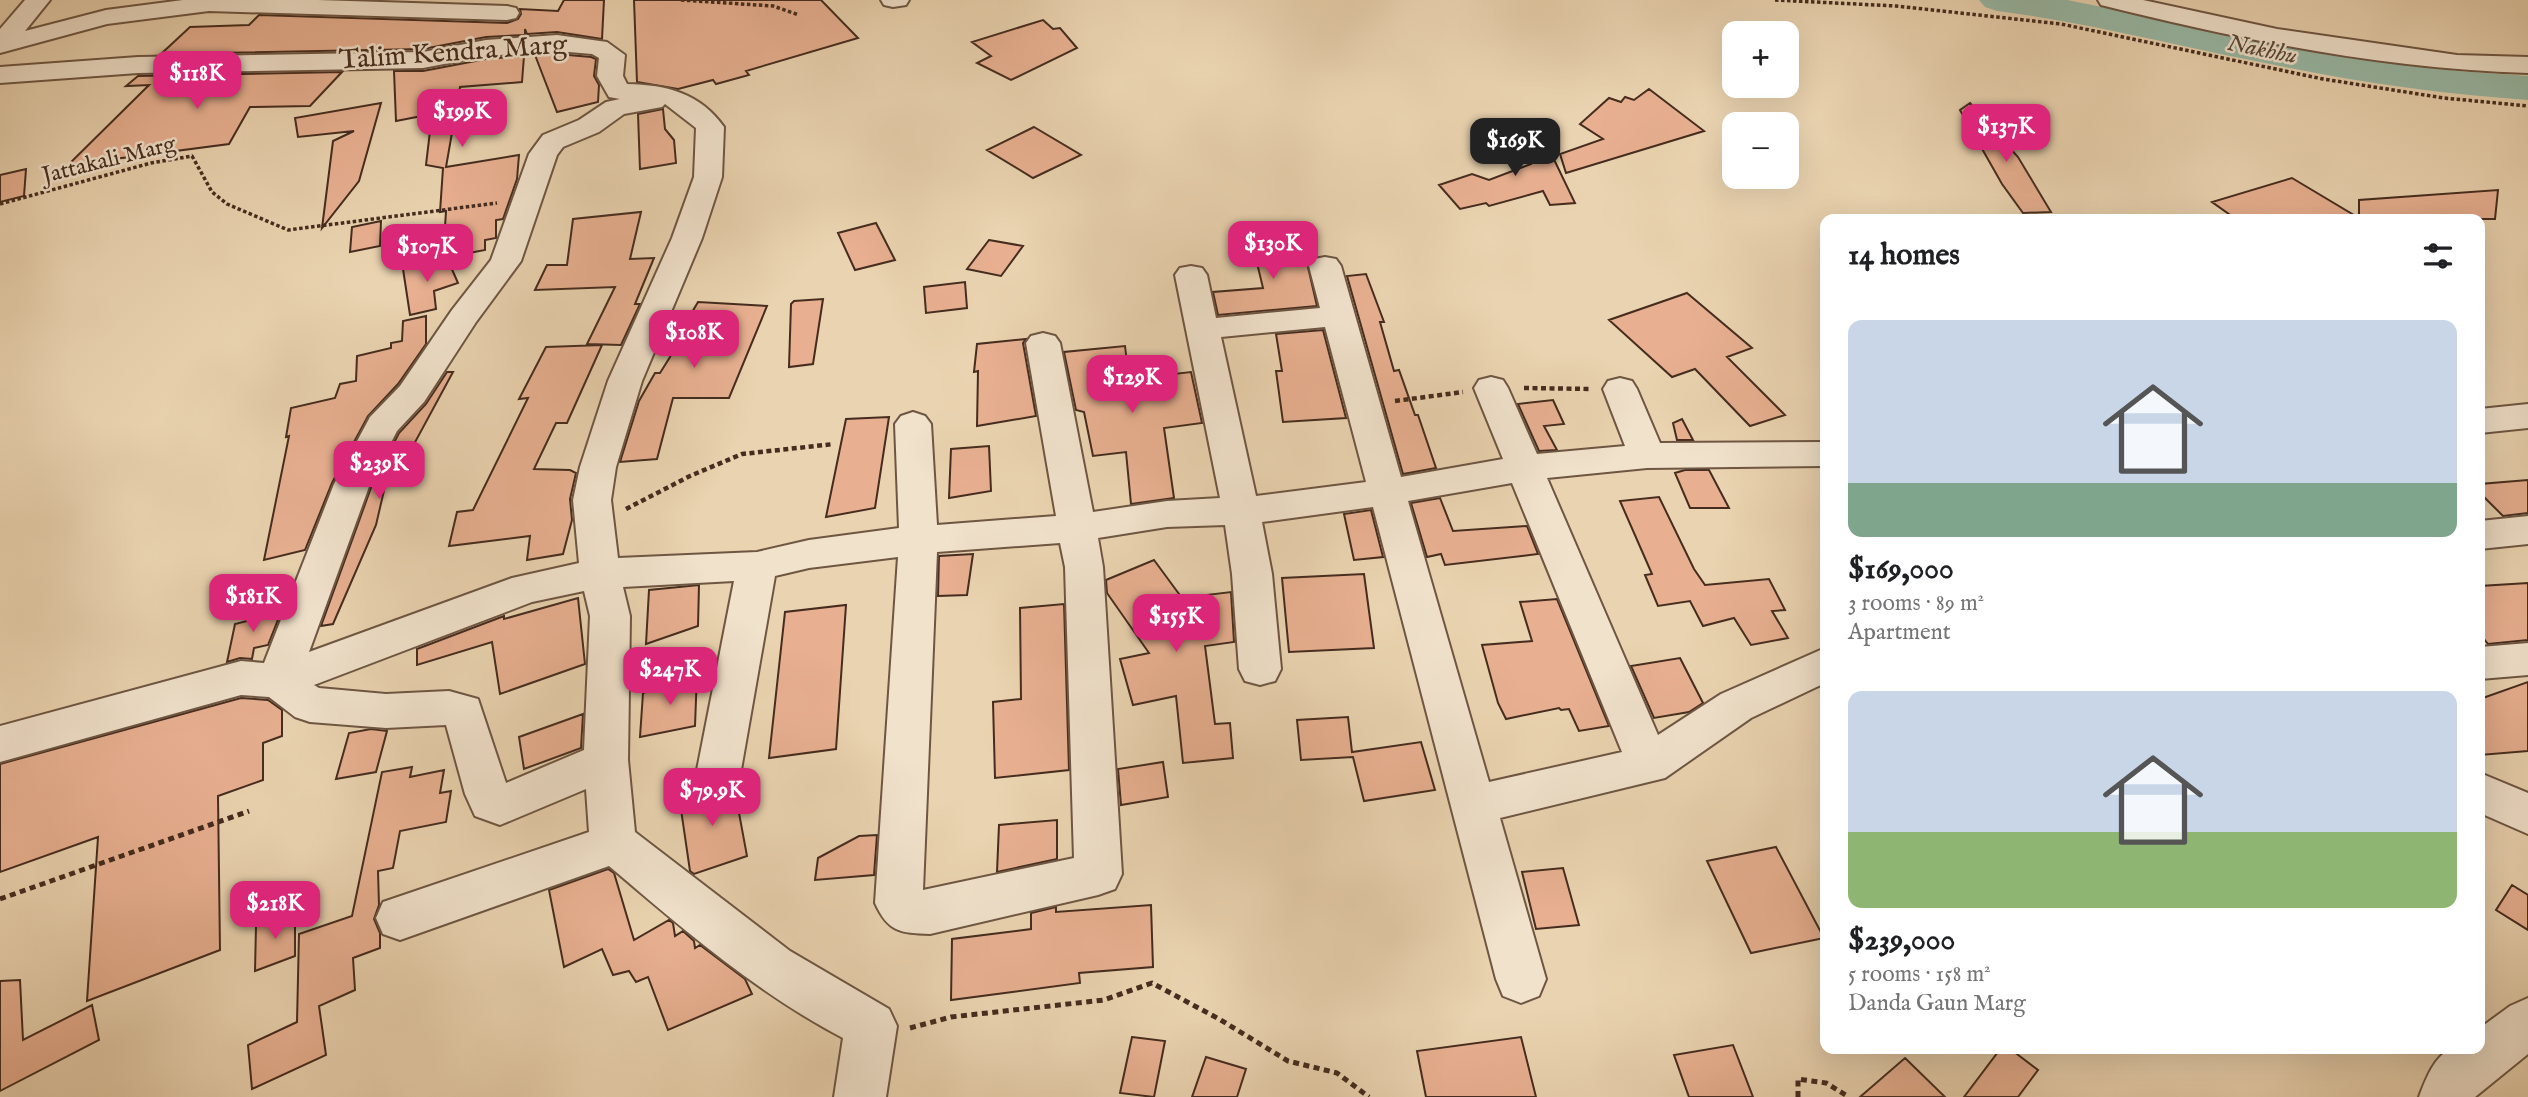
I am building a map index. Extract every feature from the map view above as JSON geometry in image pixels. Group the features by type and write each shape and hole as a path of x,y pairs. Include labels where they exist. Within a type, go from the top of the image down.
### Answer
{"street":[{"path":"0,45 38,0"},
{"path":"2110,0 2277,37 2457,63 2528,65"},
{"path":"0,45 106,17 211,2 513,7"},
{"path":"486,48 513,7"},
{"name":"Talim Kendra Marg","path":"0,75 138,65 424,60 486,48 557,43 598,47 612,55 610,76 618,91 660,93 696,112 710,127 708,177 688,238 625,381 598,467 592,500 600,573 610,616 606,760 613,844"},
{"path":"278,681 352,484 382,425 412,394 463,317 506,261 542,154 553,141 589,125 616,108 647,101 680,102"},
{"path":"1325,266 1521,979"},
{"path":"1191,275 1241,511 1252,574 1260,670"},
{"path":"1203,329 1339,316"},
{"path":"913,424 918,540 911,698 902,783 899,903 906,911 930,912 1098,874 1084,567 1043,343"},
{"path":"1491,388 1649,765"},
{"path":"1620,389 1647,456"},
{"path":"2485,420 2528,416"},
{"path":"0,744 241,678 278,681 526,588 600,573 757,566 808,554 918,540 1077,528 1167,514 1241,511 1387,492 1524,468 1647,456 1820,454"},
{"path":"2485,534 2528,530"},
{"path":"719,770 757,566"},
{"path":"2485,663 2528,659"},
{"path":"1473,805 1649,765 1736,706 1820,666"},
{"path":"278,681 310,705 386,711 449,708 463,711 487,794 491,802 500,806 606,760"},
{"path":"400,918 613,844 623,849 710,922 830,1006 871,1026 860,1097"},
{"path":"2445,1097 2459,1075 2528,1023"}],"path":[{"path":"681,0 773,6 799,15"},
{"path":"1775,0 1896,6 2061,24 2323,79 2444,98 2528,106"},
{"name":"Jattakali Marg","path":"0,204 151,163 192,156 212,192 227,204 288,230 529,198"},
{"path":"596,522 742,454 834,444"},
{"path":"0,899 249,811"},
{"path":"871,1026 916,1029 951,1017 1104,1000 1152,983 1219,1019 1288,1061 1337,1073 1369,1097"},
{"path":"1798,1097 1798,1079 1826,1083 1849,1097"}],"building":[{"path":"564,0 604,0 602,39 557,32 527,34 525,29 525,35 486,37 423,49 161,54 190,27 249,25 259,15 507,23 518,19 520,9 558,11"},
{"path":"634,0 821,0 858,38 746,71 749,75 716,84 713,80 678,89 637,82"},
{"path":"1043,20 1053,29 1060,28 1077,48 1011,80 977,63 991,56 972,42"},
{"path":"557,54 596,59 594,76 599,85 598,102 557,112 535,55"},
{"path":"524,56 522,82 460,87 446,167 519,155 517,179 503,219 496,220 496,238 485,240 485,250 443,258 446,211 440,212 443,168 426,165 432,114 396,121 394,71 423,71 486,59"},
{"path":"342,72 310,106 250,107 229,144 68,165 149,85 126,86 138,76"},
{"path":"1649,89 1704,131 1566,173 1560,154 1603,139 1580,124 1609,98 1621,102 1625,97 1634,100"},
{"path":"381,103 359,181 322,228 333,141 354,131 298,137 295,118"},
{"path":"1970,103 2018,157 2051,212 2023,213 2002,184 1960,110"},
{"path":"663,109 665,129 674,140 676,163 640,169 638,114"},
{"path":"1535,120 1575,203 1550,205 1543,191 1489,206 1486,203 1460,209 1439,185 1472,174 1489,180 1531,164 1515,129"},
{"path":"1034,127 1081,155 1033,178 987,150"},
{"path":"26,169 24,196 0,202 0,175"},
{"path":"2292,178 2352,214 2229,214 2212,202"},
{"path":"2498,190 2495,219 2485,219 2485,214 2359,214 2359,200"},
{"path":"641,212 630,259 654,258 635,304 640,304 621,345 587,344 615,287 535,290 547,265 567,265 573,219"},
{"path":"381,221 380,246 350,252 352,227"},
{"path":"876,223 895,260 855,270 838,233"},
{"path":"1301,237 1317,306 1218,315 1213,292 1263,288 1252,242"},
{"path":"989,240 1023,246 1001,276 967,269"},
{"path":"447,258 458,283 434,291 436,309 410,315 403,269"},
{"path":"1366,274 1384,322 1380,322 1394,371 1399,370 1436,468 1403,474 1347,276"},
{"path":"965,282 967,308 926,313 924,287"},
{"path":"1687,293 1752,348 1727,357 1785,415 1750,426 1695,369 1672,377 1609,320"},
{"path":"823,299 813,364 789,367 791,304 794,301"},
{"path":"698,302 767,306 729,398 673,398 657,459 620,462 639,401 655,373 660,373 670,357"},
{"path":"426,316 426,344 398,384 368,416 332,483 305,550 264,560 289,436 286,437 291,408 335,398 340,384 356,381 357,356 391,348 391,343 402,341 403,321"},
{"path":"1323,330 1346,418 1283,422 1276,371 1282,371 1276,334"},
{"path":"1026,339 1023,343 1036,416 977,426 978,371 974,372 977,344"},
{"path":"602,345 567,423 556,423 534,469 570,470 576,473 570,499 572,520 563,554 527,560 530,536 449,546 457,512 473,510 528,398 519,399 546,347"},
{"path":"1125,346 1129,379 1191,372 1202,423 1164,428 1174,498 1131,504 1126,452 1093,456 1084,412 1076,410 1064,352"},
{"path":"447,372 453,372 400,470 389,469 376,525 333,624 321,626 372,485 399,433 426,404"},
{"path":"1553,400 1564,424 1544,426 1557,450 1539,451 1518,404"},
{"path":"889,417 875,508 826,517 846,419"},
{"path":"1682,419 1693,440 1677,440 1673,423"},
{"path":"989,446 991,491 949,498 951,449"},
{"path":"1685,470 1709,470 1729,508 1690,508 1675,473"},
{"path":"2528,480 2528,513 2503,516 2485,498 2485,484"},
{"path":"1659,497 1694,569 1705,585 1769,579 1785,610 1772,611 1788,638 1751,645 1734,618 1703,626 1690,601 1658,606 1645,575 1652,574 1620,501"},
{"path":"1440,498 1453,531 1527,526 1538,554 1445,565 1441,554 1427,557 1411,503"},
{"path":"1371,510 1383,557 1354,560 1344,514"},
{"path":"973,554 967,595 938,596 939,556"},
{"path":"1154,560 1182,598 1231,592 1234,642 1205,646 1215,724 1230,723 1233,758 1183,763 1176,696 1133,705 1120,659 1149,653 1107,593 1106,580"},
{"path":"1364,574 1374,648 1289,652 1282,578"},
{"path":"2528,583 2528,640 2488,644 2485,640 2485,586"},
{"path":"699,585 698,626 646,644 649,590"},
{"path":"578,598 585,664 500,694 492,642 417,665 417,649 504,616 504,619"},
{"path":"1557,599 1609,726 1579,731 1569,709 1559,708 1506,719 1498,703 1482,645 1532,641 1520,602"},
{"path":"1064,604 1069,770 995,778 993,702 1021,699 1020,608"},
{"path":"846,605 836,749 769,758 785,612"},
{"path":"283,607 268,645 254,648 252,659 240,658 227,662 235,624 251,620 252,614"},
{"path":"1680,658 1703,703 1689,712 1654,718 1631,666"},
{"path":"697,673 695,726 640,737 643,693"},
{"path":"2528,682 2528,751 2485,755 2485,697"},
{"path":"241,698 268,700 282,710 282,736 263,743 263,780 218,796 220,950 87,1001 98,837 0,872 0,764"},
{"path":"583,714 581,748 524,769 519,737"},
{"path":"1348,717 1352,752 1421,742 1435,790 1364,801 1353,757 1301,760 1297,720"},
{"path":"371,729 387,731 376,772 336,779 349,733"},
{"path":"1163,762 1168,797 1121,805 1118,769"},
{"path":"412,767 410,777 444,770 440,793 451,791 446,822 400,831 393,868 378,871 379,905 374,919 380,933 380,948 353,958 355,990 319,1006 326,1055 252,1089 248,1045 297,1022 299,934 352,916 382,772"},
{"path":"734,786 747,856 694,874 690,871 679,796 706,787 720,791"},
{"path":"1057,820 1057,859 997,872 999,825"},
{"path":"877,835 874,875 815,880 818,858 859,836"},
{"path":"1776,847 1820,930 1820,939 1751,953 1707,861"},
{"path":"1563,868 1579,925 1536,929 1522,872"},
{"path":"608,869 614,873 634,940 669,920 673,923 675,936 683,931 694,941 695,948 700,945 745,979 752,994 668,1030 648,977 636,982 629,971 613,975 602,949 564,967 549,890"},
{"path":"2512,885 2528,895 2528,930 2496,910"},
{"path":"1151,905 1153,967 1079,973 1080,983 951,1000 952,939 1031,929 1031,913 1056,907 1056,912"},
{"path":"295,912 295,956 255,971 256,926"},
{"path":"20,980 23,1040 92,1005 99,1040 0,1091 0,981"},
{"path":"1132,1037 1165,1041 1154,1097 1120,1093"},
{"path":"1521,1037 1536,1097 1426,1097 1417,1051"},
{"path":"1733,1045 1753,1097 1689,1097 1674,1055"},
{"path":"1996,1054 2017,1054 2038,1070 2018,1097 1964,1097"},
{"path":"1206,1057 1246,1069 1237,1097 1192,1097"},
{"path":"1905,1058 1945,1097 1860,1097"}],"waterway":[{"name":"Nakhhu","path":"1997,0 2092,15 2248,49 2353,68 2528,88"}]}
